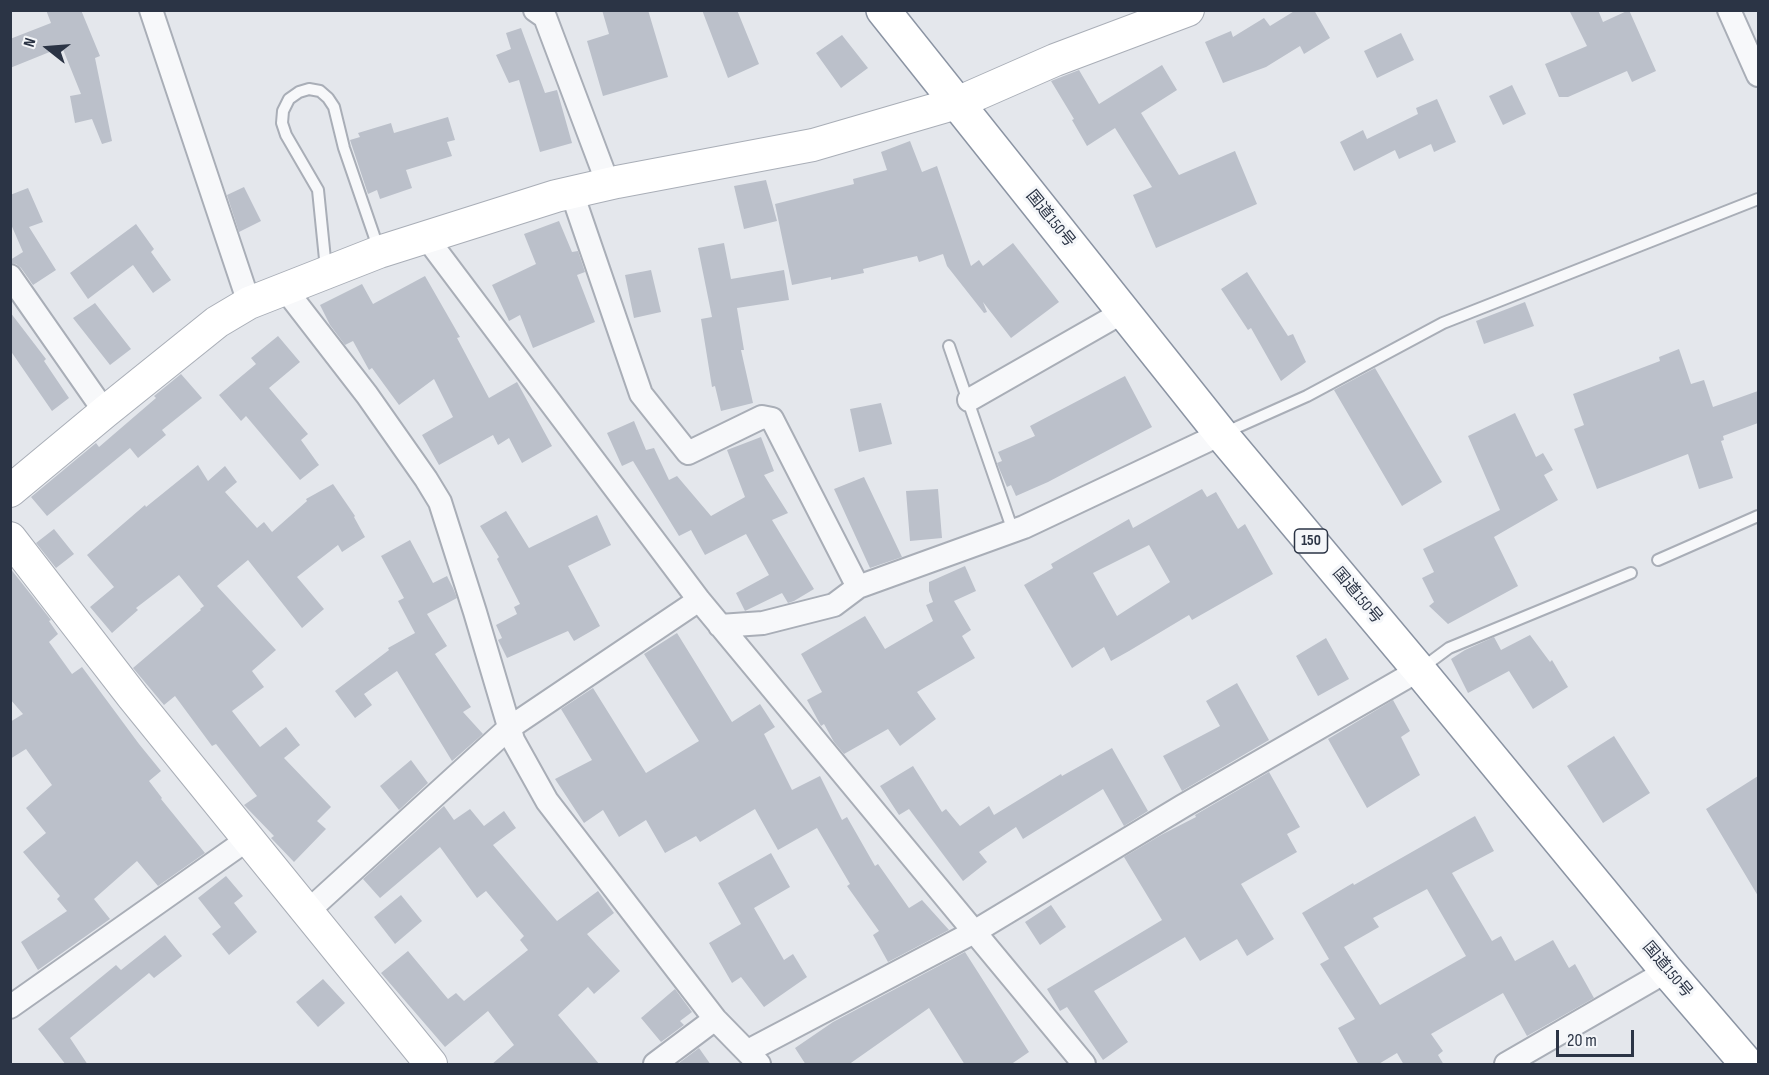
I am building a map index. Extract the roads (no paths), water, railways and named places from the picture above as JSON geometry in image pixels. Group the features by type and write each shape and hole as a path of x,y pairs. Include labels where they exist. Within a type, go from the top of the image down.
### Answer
{"highway":[{"name":"国道150号","path":"883,10 1221,434 1747,1065"}],"street":[{"path":"151,10 249,303"},
{"path":"535,10 545,17 608,184"},
{"path":"10,490 217,322 249,303 379,252 556,196 813,145 957,102 1055,60 1188,10"},
{"path":"1729,10 1758,75"},
{"path":"572,193 641,394 688,453 762,417 772,419 858,587"},
{"path":"426,237 699,600 1084,1065"},
{"path":"10,276 105,412"},
{"path":"285,289 367,395 440,502 513,740 547,801 715,1019 754,1058 974,933 1183,806 1419,670"},
{"path":"969,400 1123,312"},
{"path":"720,626 763,623 834,605 858,587 1013,531 1221,434"},
{"path":"10,538 133,697 431,1065"},
{"path":"307,912 509,728 699,600"},
{"path":"10,1007 248,839"},
{"path":"1506,1065 1667,971"},
{"path":"655,1065 715,1019"}],"lane":[{"path":"327,272 318,190 286,135 282,123 283,111 289,99 299,92 309,89 320,91 334,107 351,168 379,252"},
{"path":"1221,434 1307,396 1443,323 1758,199"},
{"path":"949,346 1013,531"},
{"path":"1658,561 1758,516"},
{"path":"1419,670 1449,648 1631,573"}]}
